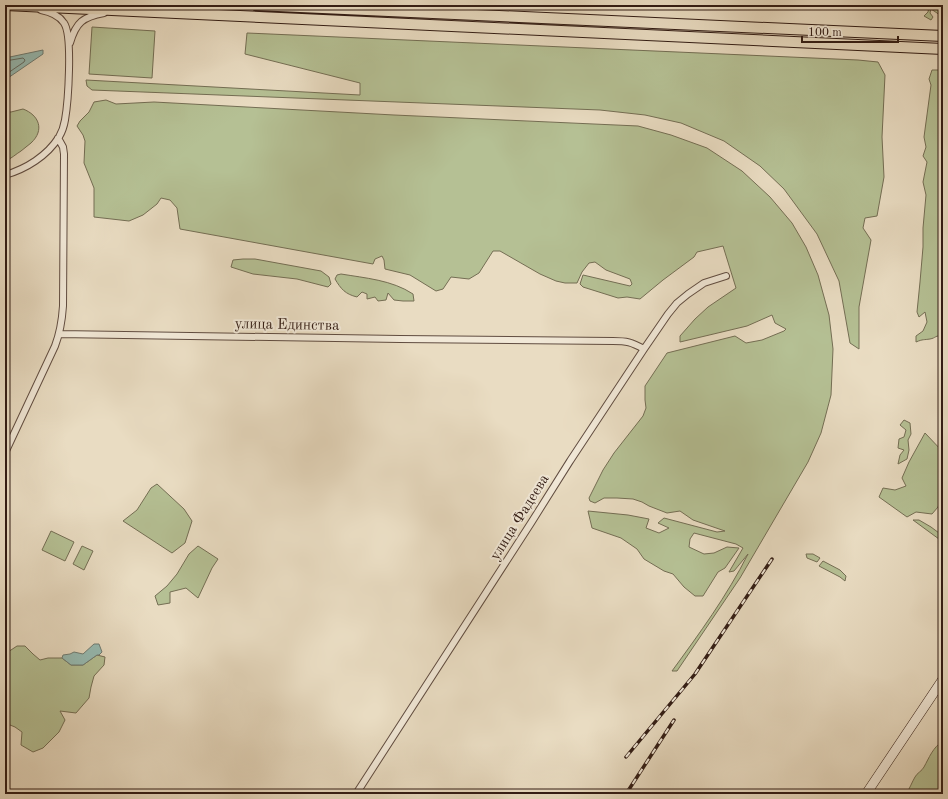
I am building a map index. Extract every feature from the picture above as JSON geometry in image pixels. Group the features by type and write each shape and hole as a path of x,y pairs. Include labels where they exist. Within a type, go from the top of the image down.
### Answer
{"main road":[{"path":"5,5 943,49"},
{"path":"256,5 943,36"}],"street":[{"path":"305,5 326,8"},
{"path":"5,174 25,167 41,157 58,138 65,122 66,112 69,46 67,28 58,16 50,12 20,6"},
{"path":"69,46 73,32 88,17 120,10"},
{"path":"5,453 55,346 62,323 64,165 63,147 58,138"},
{"name":"улица Фадеева","path":"356,794 570,461 668,314 677,303 704,283 726,276"},
{"name":"улица Единства","path":"59,334 625,341 644,350"},
{"path":"866,794 943,679"}],"green space":[{"path":"929,5 943,5 943,16 941,17 931,9 930,13 933,17 931,20 924,16 928,12"},
{"path":"92,27 155,31 152,78 89,74"},
{"path":"247,33 878,62 885,75 882,137 884,177 877,216 865,218 863,228 871,240 859,307 859,349 850,343 839,281 817,234 784,189 760,166 724,141 681,123 645,115 600,110 92,90 87,86 86,80 360,95 360,83 245,54"},
{"path":"943,67 943,169 939,194 943,202 943,336 916,342 916,336 923,331 927,322 925,312 919,317 917,312 926,195 923,182 927,162 923,156 926,147 924,137 931,85 929,79 932,70 938,70"},
{"path":"106,100 116,104 154,102 638,126 671,135 707,148 742,171 770,197 792,223 806,247 818,275 829,315 833,349 831,395 821,433 808,462 740,578 677,671 672,671 722,600 748,554 734,571 729,572 743,548 736,544 694,533 690,539 689,547 704,554 714,553 727,547 739,548 725,568 718,572 703,596 695,596 684,587 673,574 664,571 644,559 637,549 621,538 592,528 588,511 628,515 649,519 646,528 659,533 669,528 658,523 664,518 717,532 725,531 693,520 680,511 667,513 633,499 604,498 595,503 590,501 589,498 603,470 614,453 643,416 646,408 645,386 667,353 735,336 746,343 762,340 786,329 775,323 772,315 747,326 680,342 680,336 695,319 708,307 736,288 723,246 697,252 694,257 640,299 627,297 618,298 583,287 580,284 583,275 630,286 632,284 630,279 606,270 595,262 589,263 582,272 577,283 565,283 540,274 500,251 493,251 479,273 469,279 451,277 443,289 436,291 410,275 385,269 382,256 375,259 373,264 180,229 177,208 170,200 161,198 157,204 143,215 129,221 94,217 94,188 84,163 85,141 77,126 89,112 94,102"},
{"path":"23,109 33,115 36,119 39,128 38,133 30,144 5,161 5,112"},
{"path":"255,259 321,271 329,277 331,284 328,287 297,279 253,274 231,267 233,260"},
{"path":"341,274 378,280 405,289 413,294 414,301 394,300 388,293 386,300 378,301 375,297 367,299 367,294 362,292 357,297 353,296 344,291 335,279 337,275"},
{"path":"904,420 910,423 911,434 908,440 909,450 907,459 898,464 900,455 904,450 898,448 899,439 904,437 906,430 900,425"},
{"path":"925,433 943,452 943,493 938,507 932,514 916,512 907,517 879,497 883,488 895,490 906,486 902,478"},
{"path":"157,484 184,509 192,521 185,543 172,553 123,521 137,510 151,488"},
{"path":"913,520 919,520 931,527 943,536 943,542"},
{"path":"51,531 74,542 65,561 42,550"},
{"path":"82,546 93,551 84,570 73,564"},
{"path":"198,546 218,559 212,568 198,598 186,588 170,592 170,603 158,605 155,596 167,586 177,574 189,554"},
{"path":"806,554 813,554 820,558 817,562 807,558"},
{"path":"823,561 840,570 846,576 845,581 819,566"},
{"path":"17,646 25,646 40,660 48,658 62,658 71,665 83,665 97,655 105,657 104,665 94,676 89,698 76,713 60,711 65,720 59,732 43,748 33,752 21,745 22,732 5,723 5,661 8,652"},
{"path":"943,741 943,794 906,794 934,749"}],"water":[{"path":"43,50 43,54 5,80 5,58"},
{"path":"94,644 99,644 102,652 83,665 71,665 62,658 63,655 74,652 83,654"}],"railway":[{"path":"626,757 695,674 772,559"},
{"path":"626,794 674,720"}]}
